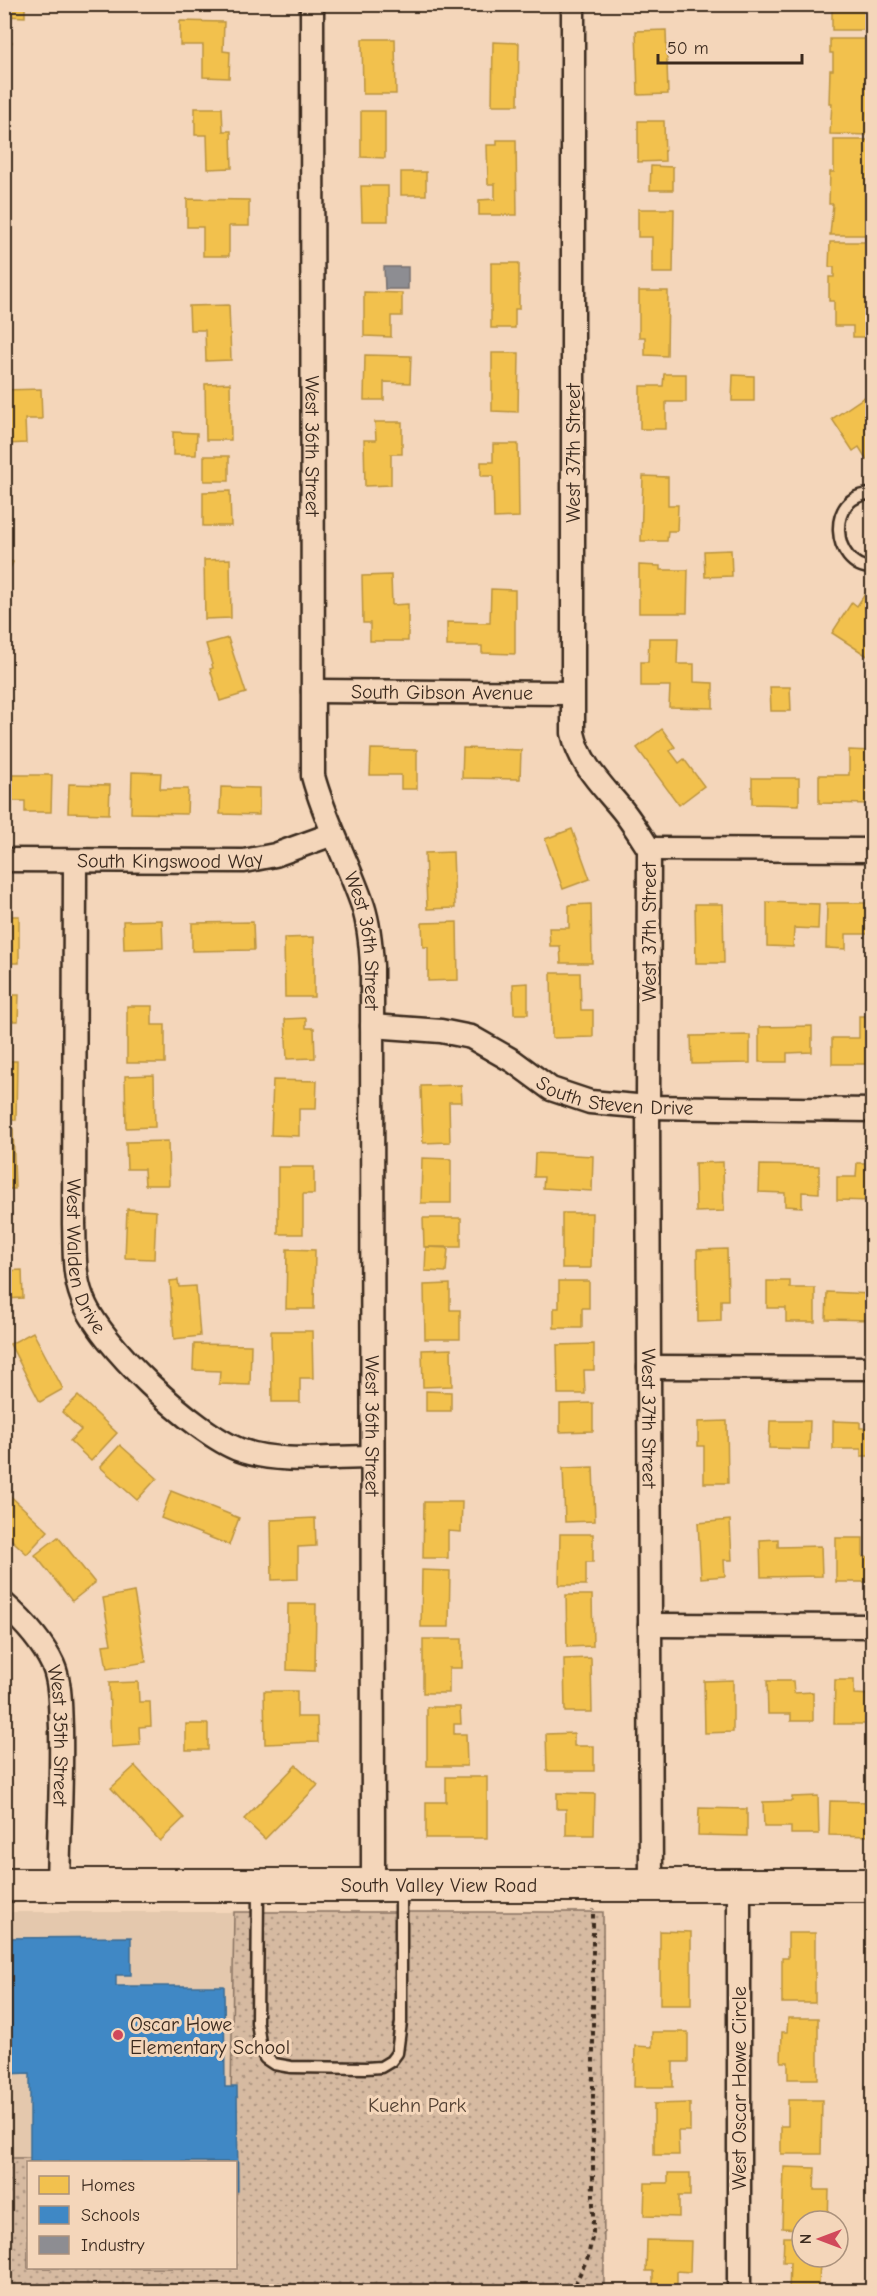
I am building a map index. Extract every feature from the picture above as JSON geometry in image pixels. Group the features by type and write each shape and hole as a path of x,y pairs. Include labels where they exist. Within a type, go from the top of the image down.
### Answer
{"street":[{"name":"West 36th Street","path":"312,4 313,776 319,800 364,908 370,938 372,1457 387,1885"},
{"name":"West 37th Street","path":"573,4 573,733 577,750 586,766 627,816 649,849 651,1884"},
{"name":"South Gibson Avenue","path":"313,691 572,693"},
{"name":"South Kingswood Way","path":"4,860 244,861 275,855 333,834"},
{"path":"649,849 873,850"},
{"name":"West Walden Drive","path":"75,862 74,1224 76,1273 82,1297 93,1318 111,1343 153,1387 201,1429 223,1442 240,1450 269,1456 372,1457"},
{"name":"South Steven Drive","path":"372,1026 441,1031 471,1037 513,1061 551,1089 590,1102 648,1107 873,1110"},
{"path":"649,1367 873,1368"},
{"name":"West 35th Street","path":"4,1604 26,1624 46,1653 53,1666 57,1683 61,1765 57,1885"},
{"path":"650,1625 873,1626"},
{"name":"South Valley View Road","path":"4,1885 873,1885"},
{"name":"West Oscar Howe Circle","path":"739,1885 739,2292"}],"lane":[{"path":"873,494 862,494 849,501 842,514 839,527 844,551 852,561 873,568"},
{"path":"258,1885 257,2022 261,2050 265,2058 274,2064 291,2067 366,2068 381,2067 392,2061 397,2052 401,2022 387,1885"}],"path":[{"path":"571,2292 588,2257 593,2234 594,1884"}],"shaded area":[{"name":"Oscar Howe Elementary School","path":"4,1912 234,1912 230,2158 5,2158"}],"green space":[{"name":"Kuehn Park","path":"234,1912 603,1912 604,2291 5,2291 4,2158 230,2157"}],"building: Homes":[{"path":"4,4 25,4 25,17 4,16"},
{"path":"172,4 197,4 197,10 172,9"},
{"path":"832,4 872,4 872,30 832,30"},
{"path":"180,21 224,22 223,51 230,52 229,78 203,77 203,45 180,45"},
{"path":"666,30 668,94 638,95 636,31"},
{"path":"4,38 12,42 4,55"},
{"path":"362,39 395,39 396,94 363,94"},
{"path":"830,39 872,39 872,135 830,134 832,103 829,103 830,70 833,70 833,53 830,53"},
{"path":"493,42 519,43 518,105 492,105"},
{"path":"195,108 222,108 223,131 231,131 232,168 208,169 207,135 195,135"},
{"path":"361,111 385,111 385,158 361,157"},
{"path":"638,121 664,121 665,161 638,162"},
{"path":"497,140 516,140 517,215 479,215 479,200 495,199 495,184 488,184 487,145 497,145"},
{"path":"834,140 872,140 872,235 830,235 833,204 829,204 830,172 834,172"},
{"path":"651,166 673,167 673,190 650,190"},
{"path":"401,172 426,172 426,195 401,195"},
{"path":"361,186 388,186 388,221 362,221"},
{"path":"187,199 249,200 249,226 229,226 229,256 203,256 203,227 187,227"},
{"path":"638,209 674,209 673,273 652,273 652,237 638,237"},
{"path":"830,242 872,242 872,337 853,337 853,326 834,326 834,301 829,301 829,277 834,277 834,267 829,267"},
{"path":"491,263 519,263 519,309 515,309 515,328 491,328"},
{"path":"639,291 668,291 667,356 645,355 645,337 639,337"},
{"path":"364,292 402,293 402,316 391,316 391,337 364,336"},
{"path":"229,305 231,360 206,361 205,330 190,330 189,306"},
{"path":"492,353 519,353 518,412 492,411"},
{"path":"365,355 411,356 410,383 384,382 384,400 364,400"},
{"path":"664,374 686,374 686,402 666,402 666,429 640,429 640,386 663,386"},
{"path":"733,375 754,376 754,401 732,401"},
{"path":"230,383 231,440 206,440 205,384"},
{"path":"41,389 42,419 25,419 26,443 7,444 6,426 4,426 4,390"},
{"path":"872,392 872,456 867,460 859,447 853,451 832,419"},
{"path":"375,422 402,422 402,454 391,454 391,485 365,486 364,440 376,440"},
{"path":"173,432 197,433 196,455 173,455"},
{"path":"493,444 518,444 519,517 494,518 493,476 481,476 481,462 493,462"},
{"path":"204,456 229,456 229,481 204,481"},
{"path":"643,476 668,477 668,505 678,505 677,531 668,531 667,541 641,541"},
{"path":"230,491 231,526 203,526 203,492"},
{"path":"872,509 872,550 871,550"},
{"path":"731,550 732,576 705,577 704,551"},
{"path":"4,558 13,562 4,580"},
{"path":"230,559 231,618 205,619 204,560"},
{"path":"639,565 660,566 660,570 688,570 687,613 639,613"},
{"path":"391,575 392,605 408,604 408,641 370,641 370,623 363,623 362,576"},
{"path":"491,589 515,590 515,654 482,653 482,646 447,646 447,622 490,623"},
{"path":"865,594 872,599 872,659 832,633 852,602 857,606"},
{"path":"228,638 246,693 220,701 210,669 213,668 206,644"},
{"path":"649,638 678,638 677,664 694,664 694,682 713,683 713,708 669,707 670,686 641,686 641,662 648,662"},
{"path":"770,687 790,687 791,711 771,711"},
{"path":"662,729 675,747 670,751 679,763 684,759 704,786 679,805 637,748"},
{"path":"463,748 521,750 520,779 462,778"},
{"path":"371,749 417,750 417,789 401,789 401,775 370,775"},
{"path":"849,750 872,751 872,804 819,803 819,775 849,775"},
{"path":"132,772 161,773 160,789 188,789 187,814 131,813"},
{"path":"7,775 52,775 51,812 25,812 25,801 7,801"},
{"path":"752,778 799,778 799,805 752,804"},
{"path":"69,784 110,785 109,814 68,813"},
{"path":"221,787 259,788 259,815 220,814"},
{"path":"572,829 590,879 563,889 545,839"},
{"path":"453,852 455,908 427,909 425,853"},
{"path":"767,902 819,904 818,929 794,928 793,947 767,946"},
{"path":"827,903 872,903 872,934 846,934 846,949 826,948"},
{"path":"591,904 592,963 561,963 560,946 550,946 549,928 569,928 569,905"},
{"path":"695,904 723,904 724,963 696,963"},
{"path":"4,916 19,916 19,963 4,963"},
{"path":"162,920 163,948 124,949 123,921"},
{"path":"253,922 254,950 192,951 192,923"},
{"path":"457,922 458,980 428,981 428,947 423,947 422,923"},
{"path":"314,937 314,997 285,997 284,938"},
{"path":"551,973 580,973 581,1010 593,1010 593,1037 552,1038"},
{"path":"528,983 528,1014 514,1014 513,984"},
{"path":"4,995 19,995 18,1021 4,1021"},
{"path":"127,1006 152,1006 152,1025 165,1025 165,1063 127,1063"},
{"path":"859,1016 872,1016 872,1064 832,1064 832,1038 859,1038"},
{"path":"306,1018 306,1028 314,1028 315,1058 287,1059 285,1019"},
{"path":"812,1026 812,1052 787,1053 787,1062 759,1062 759,1027"},
{"path":"750,1035 750,1063 692,1064 691,1036"},
{"path":"4,1061 17,1061 16,1120 4,1120"},
{"path":"154,1075 155,1127 126,1128 125,1076"},
{"path":"273,1080 317,1081 316,1109 299,1109 299,1136 271,1135"},
{"path":"461,1085 462,1102 449,1102 450,1142 423,1143 421,1086"},
{"path":"4,1129 13,1129 15,1189 4,1189"},
{"path":"168,1141 169,1185 145,1185 144,1169 127,1169 126,1142"},
{"path":"535,1153 593,1156 592,1191 543,1188 544,1177 534,1177"},
{"path":"422,1158 451,1159 451,1203 421,1203"},
{"path":"723,1162 724,1211 696,1212 695,1163"},
{"path":"857,1163 872,1163 872,1201 837,1200 837,1177 856,1177"},
{"path":"760,1165 819,1166 819,1193 802,1192 802,1207 785,1206 785,1193 759,1192"},
{"path":"278,1167 314,1167 314,1194 303,1194 303,1234 278,1234"},
{"path":"4,1207 6,1207 6,1236 4,1236"},
{"path":"127,1209 156,1211 154,1259 125,1258"},
{"path":"562,1213 592,1213 591,1268 562,1268"},
{"path":"423,1218 461,1218 461,1247 424,1247"},
{"path":"426,1247 448,1248 446,1272 425,1271"},
{"path":"287,1249 315,1250 314,1309 286,1309"},
{"path":"727,1249 728,1300 721,1300 721,1321 698,1322 697,1250"},
{"path":"22,1270 23,1298 5,1299 4,1320 4,1271"},
{"path":"178,1280 179,1287 196,1286 200,1336 174,1339 170,1281"},
{"path":"559,1281 589,1281 589,1308 582,1308 582,1328 554,1328 554,1308 559,1308"},
{"path":"767,1281 790,1281 790,1288 815,1288 815,1322 786,1322 786,1308 767,1308"},
{"path":"450,1284 450,1310 460,1310 460,1339 425,1339 424,1285"},
{"path":"827,1292 872,1294 872,1320 826,1319"},
{"path":"271,1331 312,1331 313,1378 300,1378 300,1402 272,1402"},
{"path":"33,1332 63,1389 40,1402 10,1344"},
{"path":"194,1344 251,1345 250,1385 219,1384 220,1371 193,1370"},
{"path":"594,1344 594,1370 584,1370 585,1394 558,1394 557,1345"},
{"path":"451,1349 452,1386 423,1387 422,1350"},
{"path":"426,1391 451,1392 451,1411 426,1411"},
{"path":"78,1396 117,1433 91,1461 70,1441 81,1430 62,1412"},
{"path":"593,1403 593,1431 560,1432 560,1404"},
{"path":"727,1421 728,1483 704,1483 704,1446 698,1446 698,1422"},
{"path":"770,1421 810,1421 809,1449 769,1448"},
{"path":"833,1421 860,1422 860,1428 872,1428 872,1456 861,1456 861,1449 833,1449"},
{"path":"120,1445 157,1478 137,1500 100,1467"},
{"path":"593,1467 595,1521 565,1522 563,1468"},
{"path":"4,1490 48,1531 27,1554 4,1533"},
{"path":"171,1491 239,1518 229,1545 161,1518"},
{"path":"424,1502 462,1502 461,1532 448,1531 448,1558 423,1558"},
{"path":"315,1518 316,1546 298,1547 298,1579 272,1580 271,1520"},
{"path":"730,1520 732,1560 724,1560 725,1576 701,1578 698,1523"},
{"path":"560,1534 593,1534 593,1562 586,1562 586,1585 559,1585"},
{"path":"58,1537 95,1583 72,1601 35,1555"},
{"path":"836,1538 863,1538 863,1557 872,1557 872,1582 836,1582"},
{"path":"778,1539 778,1547 821,1546 822,1576 761,1577 760,1540"},
{"path":"422,1570 450,1571 449,1627 421,1627"},
{"path":"134,1592 146,1662 107,1669 103,1645 111,1644 103,1598"},
{"path":"566,1595 592,1595 593,1646 567,1647"},
{"path":"288,1604 316,1604 315,1671 287,1670"},
{"path":"423,1639 462,1639 462,1668 449,1668 449,1693 423,1693"},
{"path":"591,1658 592,1712 565,1712 564,1659"},
{"path":"733,1680 733,1732 705,1733 704,1681"},
{"path":"835,1680 854,1680 854,1694 872,1695 872,1724 834,1724"},
{"path":"767,1681 793,1681 794,1693 813,1692 813,1721 791,1721 791,1714 768,1714"},
{"path":"138,1682 139,1702 150,1702 151,1726 139,1727 140,1745 111,1747 109,1683"},
{"path":"264,1691 297,1691 297,1717 317,1717 318,1742 265,1744"},
{"path":"427,1707 460,1707 461,1724 454,1724 454,1734 466,1734 467,1766 427,1766"},
{"path":"186,1724 208,1724 208,1750 186,1750"},
{"path":"574,1733 574,1746 594,1746 594,1771 547,1771 546,1734"},
{"path":"296,1765 318,1785 265,1839 244,1819"},
{"path":"135,1766 184,1818 160,1841 111,1788"},
{"path":"446,1777 487,1777 487,1838 426,1838 426,1802 446,1802"},
{"path":"557,1793 595,1794 594,1835 566,1835 566,1809 557,1809"},
{"path":"818,1796 819,1834 791,1834 791,1827 764,1827 763,1802 792,1801 792,1797"},
{"path":"830,1801 872,1802 872,1836 829,1835"},
{"path":"699,1808 747,1809 747,1836 698,1835"},
{"path":"660,1931 691,1932 691,2005 660,2005"},
{"path":"788,1933 815,1933 815,2003 782,2003 782,1958 788,1958"},
{"path":"788,2018 818,2018 818,2079 788,2079 788,2062 781,2062 782,2032 787,2032"},
{"path":"652,2032 688,2032 688,2062 673,2062 673,2087 634,2087 635,2046 652,2047"},
{"path":"788,2100 822,2100 821,2154 781,2154 781,2126 788,2126"},
{"path":"690,2103 690,2131 678,2131 679,2155 654,2155 654,2104"},
{"path":"784,2167 815,2168 814,2190 829,2190 828,2209 790,2209 790,2228 782,2228"},
{"path":"668,2173 690,2173 690,2196 679,2196 679,2217 644,2216 645,2183 668,2183"},
{"path":"784,2237 790,2237 790,2262 783,2262"},
{"path":"647,2240 691,2241 690,2272 677,2271 677,2292 653,2292 653,2271 646,2271"},
{"path":"790,2262 790,2269 820,2269 819,2292 789,2292"}],"building: Schools":[{"name":"Oscar Howe Elementary School","path":"131,1937 131,1975 116,1975 116,1986 224,1986 225,2087 237,2087 238,2191 237,2161 30,2161 30,2073 4,2074 4,1938"}],"building: Industry":[{"path":"384,267 408,267 408,289 385,289"}],"place":[{"name":"Oscar Howe Elementary School","path":"118,2035"}]}
